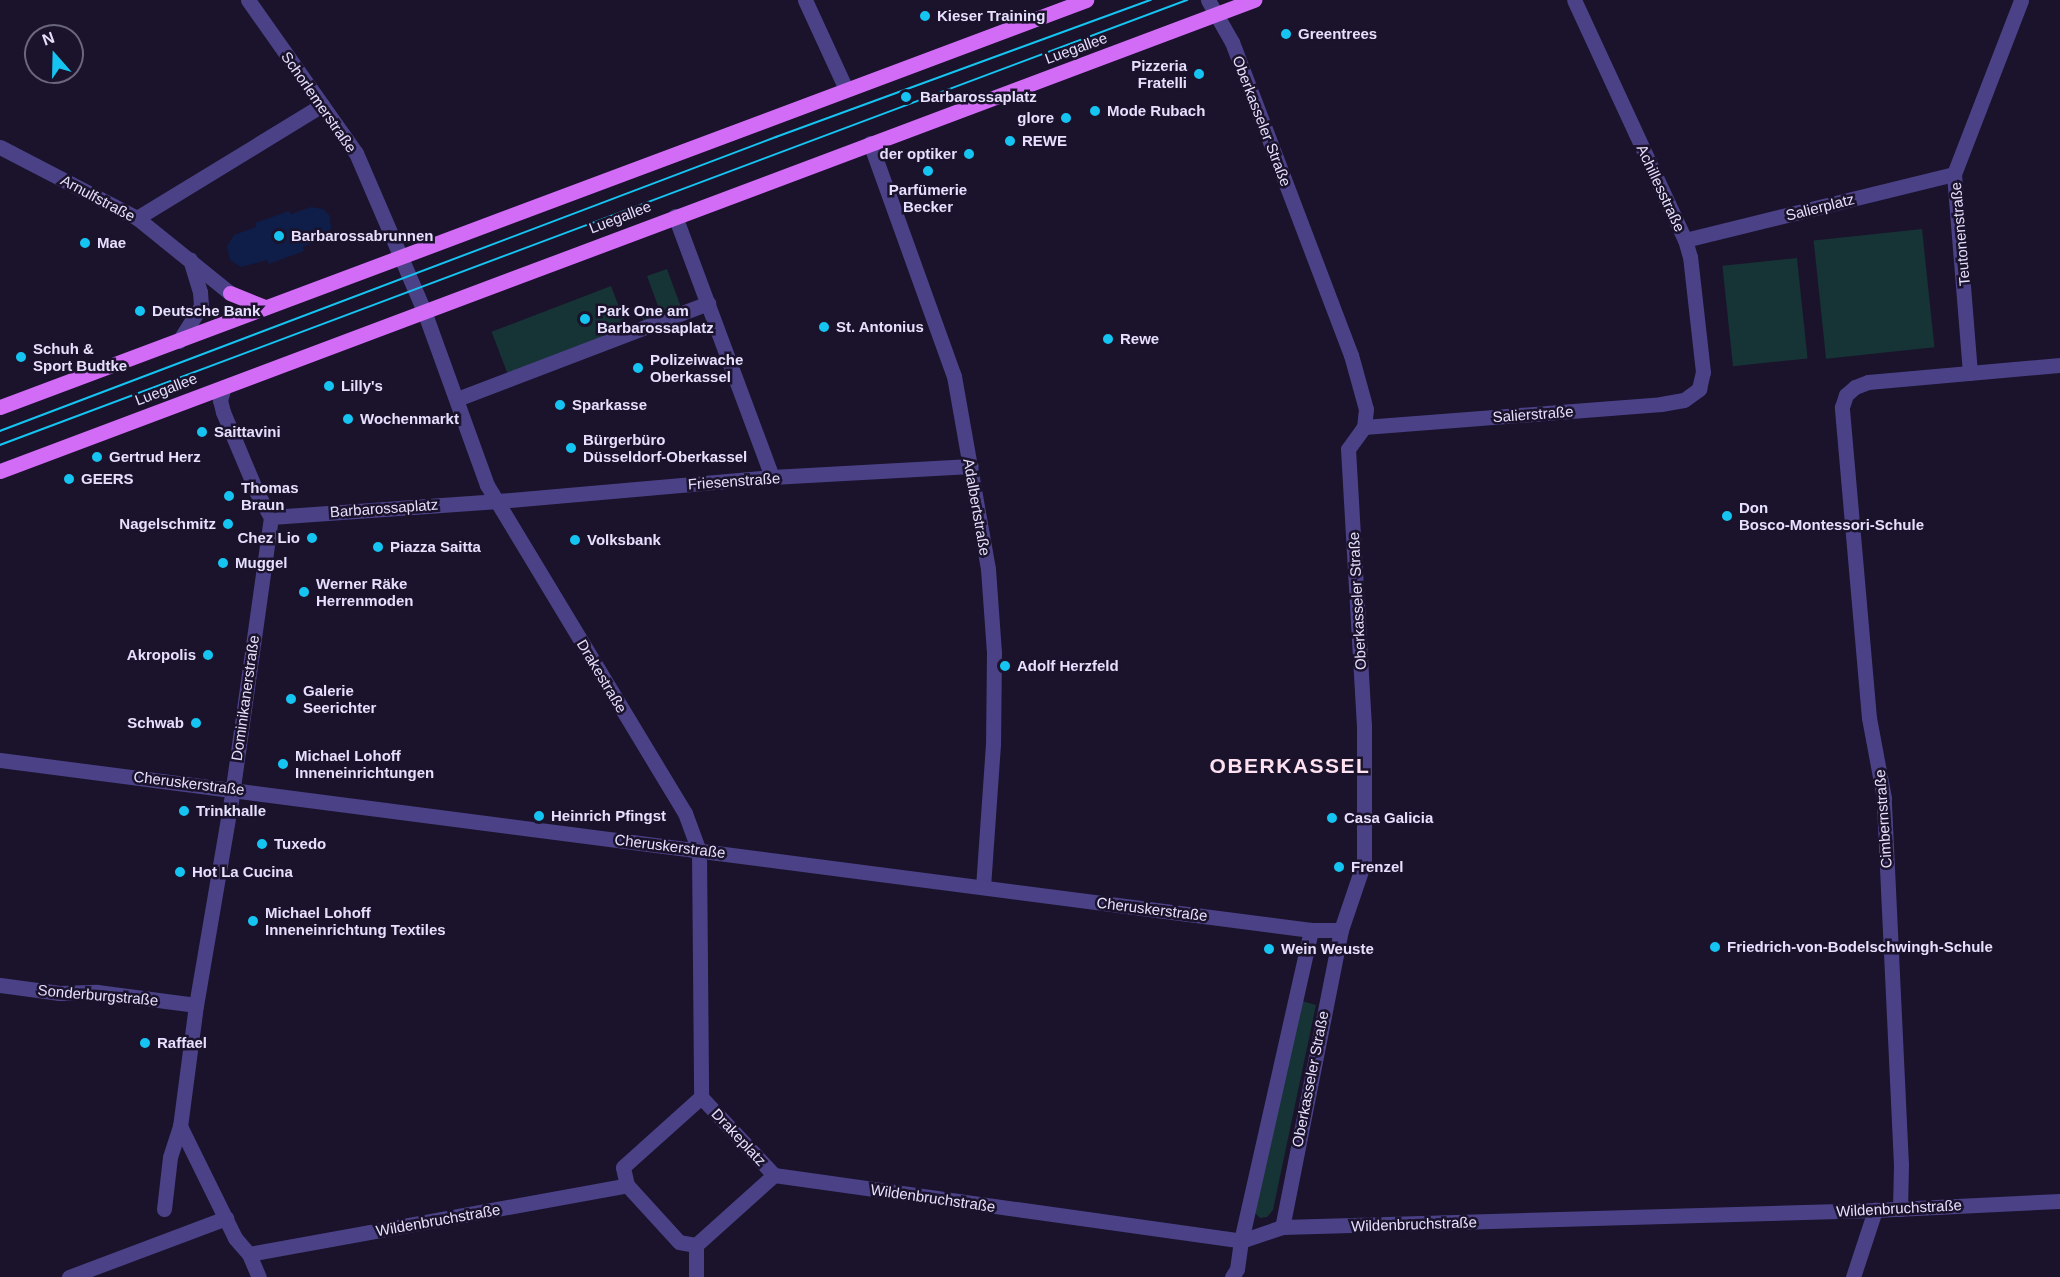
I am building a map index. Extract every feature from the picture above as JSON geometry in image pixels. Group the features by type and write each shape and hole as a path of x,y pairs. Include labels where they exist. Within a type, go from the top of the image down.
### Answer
{"main road":[{"path":"0,407 1086,0"},
{"name":"Luegallee","path":"0,471 1254,0"},
{"path":"230,294 266,308"}],"street":[{"name":"Schorlemerstraße","path":"248,0 356,153 408,276"},
{"path":"805,0 846,89"},
{"name":"Oberkasseler Straße","path":"1208,0 1232,42 1351,355 1366,409 1364,427 1348,449 1364,726 1364,862 1341,930 1282,1227"},
{"name":"Achillesstraße","path":"1574,0 1685,240 1690,257 1703,372 1698,389"},
{"name":"Teutonenstraße","path":"1970,372 1954,174 2021,0"},
{"path":"137,218 322,105"},
{"name":"Adalbertstraße","path":"870,143 954,376 988,569 994,652 993,744 983,887"},
{"name":"Arnulfstraße","path":"0,147 137,218 230,294"},
{"name":"Salierplatz","path":"1685,240 1954,174"},
{"path":"675,216 772,477"},
{"path":"179,341 201,306 200,292 190,260"},
{"name":"Drakestraße","path":"408,276 424,311 487,484 685,813 699,851 701,1097"},
{"path":"457,399 708,303"},
{"path":"1970,372 2060,365"},
{"name":"Cimbernstraße","path":"1900,1209 1901,1165 1884,798 1865,683 1842,407 1845,395 1855,387 1868,382 1970,372"},
{"path":"224,387 220,399 223,412 257,493 271,517"},
{"name":"Salierstraße","path":"1364,427 1661,404 1684,400 1698,389"},
{"name":"Friesenstraße","path":"498,501 772,477 971,466"},
{"name":"Barbarossaplatz","path":"271,517 498,501"},
{"name":"Dominikanerstraße","path":"164,1209 170,1157 180,1126 196,1005 233,789 271,517"},
{"name":"Cheruskerstraße","path":"0,760 1311,930 1341,930"},
{"name":"Oberkasseler Straße","path":"1232,1277 1237,1269 1241,1241 1311,930"},
{"name":"Sonderburgstraße","path":"0,985 58,993 97,992 196,1005"},
{"name":"Drakeplatz","path":"627,1185 623,1167 701,1097 774,1175 696,1245"},
{"path":"180,1126 236,1238 249,1254 259,1277"},
{"name":"Wildenbruchstraße","path":"774,1175 1241,1241 1282,1227 1875,1210 2060,1201"},
{"path":"627,1185 679,1242 696,1245 696,1277"},
{"name":"Wildenbruchstraße","path":"249,1254 627,1185"},
{"path":"1853,1277 1875,1210"},
{"path":"69,1277 226,1218"}],"green space":[{"path":"1922,229 1934,347 1826,359 1814,240"},
{"path":"1797,258 1808,358 1733,366 1722,266"},
{"path":"667,269 681,307 644,322 640,313 658,306 647,276"},
{"path":"611,286 628,330 508,376 492,332"},
{"path":"1302,1001 1316,1005 1273,1210 1267,1217 1260,1218 1255,1213"}],"water":[{"name":"Barbarossabrunnen","path":"311,207 323,209 330,216 331,229 324,238 303,247 304,251 269,264 267,260 241,267 230,260 227,246 234,235 256,227 255,223 289,211 291,214"}],"tram line":[{"path":"0,431 776,137 1151,0"},
{"path":"0,445 1187,0"}],"place":[{"name":"Kieser Training","path":"925,16"},
{"name":"Greentrees","path":"1286,34"},
{"name":"Pizzeria Fratelli","path":"1199,74"},
{"name":"Barbarossaplatz","path":"906,97"},
{"name":"Mode Rubach","path":"1095,111"},
{"name":"glore","path":"1066,118"},
{"name":"REWE","path":"1010,141"},
{"name":"der optiker","path":"969,154"},
{"name":"Parfümerie Becker","path":"928,171"},
{"name":"Barbarossabrunnen","path":"279,236"},
{"name":"Mae","path":"85,243"},
{"name":"Deutsche Bank","path":"140,311"},
{"name":"Park One am Barbarossaplatz","path":"585,319"},
{"name":"St. Antonius","path":"824,327"},
{"name":"Rewe","path":"1108,339"},
{"name":"Schuh & Sport Budtke","path":"21,357"},
{"name":"Polizeiwache Oberkassel","path":"638,368"},
{"name":"Lilly's","path":"329,386"},
{"name":"Sparkasse","path":"560,405"},
{"name":"Wochenmarkt","path":"348,419"},
{"name":"Saittavini","path":"202,432"},
{"name":"Bürgerbüro Düsseldorf-Oberkassel","path":"571,448"},
{"name":"Gertrud Herz","path":"97,457"},
{"name":"GEERS","path":"69,479"},
{"name":"Thomas Braun","path":"229,496"},
{"name":"Don Bosco-Montessori-Schule","path":"1727,516"},
{"name":"Nagelschmitz","path":"228,524"},
{"name":"Chez Lio","path":"312,538"},
{"name":"Volksbank","path":"575,540"},
{"name":"Piazza Saitta","path":"378,547"},
{"name":"Muggel","path":"223,563"},
{"name":"Werner Räke Herrenmoden","path":"304,592"},
{"name":"Akropolis","path":"208,655"},
{"name":"Adolf Herzfeld","path":"1005,666"},
{"name":"Galerie Seerichter","path":"291,699"},
{"name":"Schwab","path":"196,723"},
{"name":"Michael Lohoff Inneneinrichtungen","path":"283,764"},
{"name":"Trinkhalle","path":"184,811"},
{"name":"Heinrich Pfingst","path":"539,816"},
{"name":"Casa Galicia","path":"1332,818"},
{"name":"Tuxedo","path":"262,844"},
{"name":"Frenzel","path":"1339,867"},
{"name":"Hot La Cucina","path":"180,872"},
{"name":"Michael Lohoff Inneneinrichtung Textiles","path":"253,921"},
{"name":"Friedrich-von-Bodelschwingh-Schule","path":"1715,947"},
{"name":"Wein Weuste","path":"1269,949"},
{"name":"Raffael","path":"145,1043"}],"district":[{"name":"OBERKASSEL","path":"1290,766"}]}
